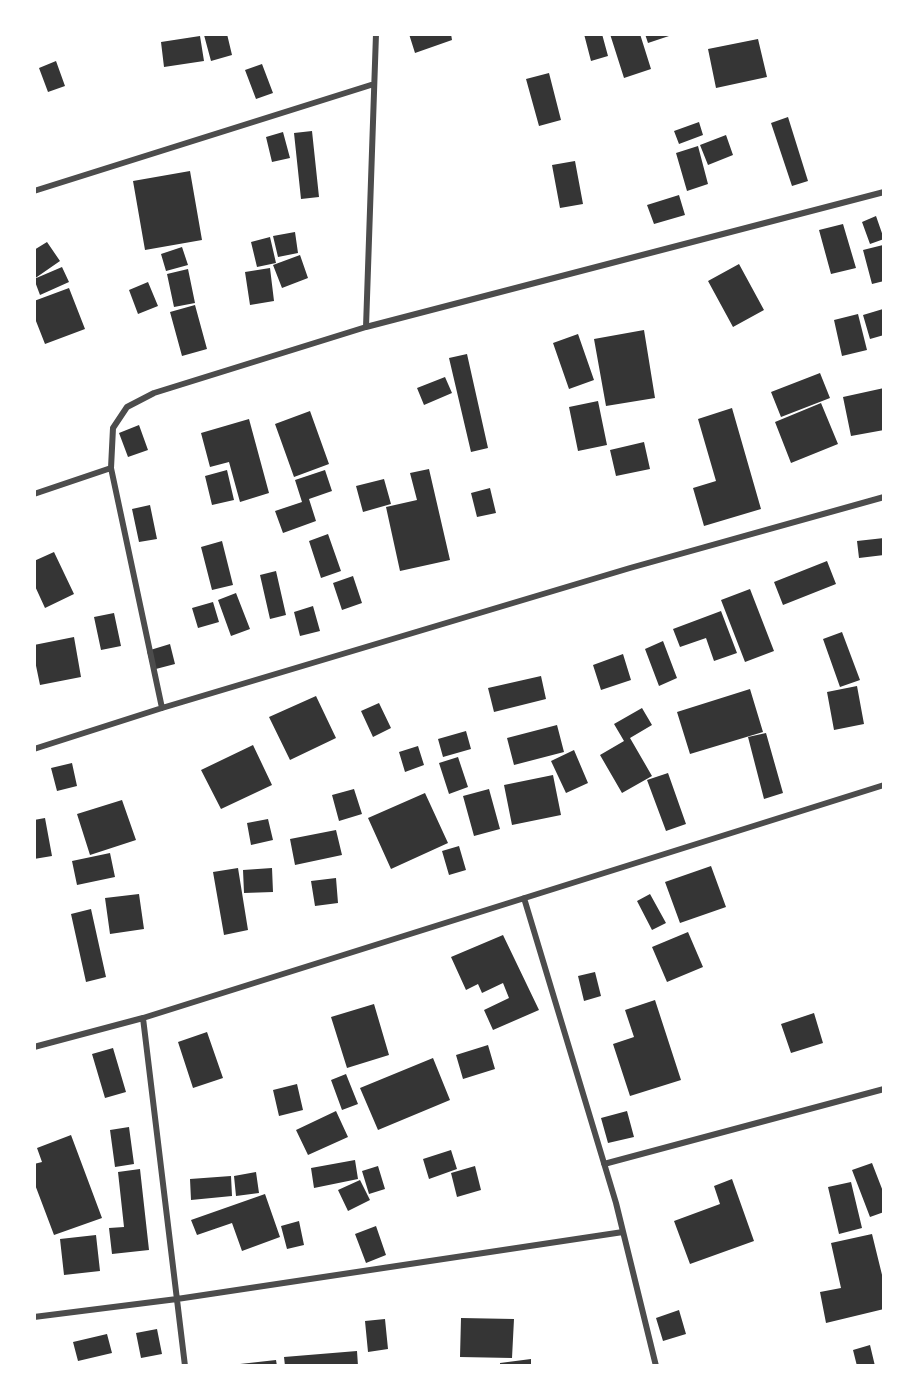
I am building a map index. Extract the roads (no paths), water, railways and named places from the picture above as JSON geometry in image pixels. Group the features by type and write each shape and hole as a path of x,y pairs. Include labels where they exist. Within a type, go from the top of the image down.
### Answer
{"street":[{"path":"366,327 376,34"},
{"path":"34,191 374,84"},
{"path":"162,708 111,468 113,428 127,407 154,393 366,327 884,192"},
{"path":"34,494 111,468"},
{"path":"34,749 162,708 630,568 884,497"},
{"path":"34,1047 143,1018 884,785"},
{"path":"524,898 604,1164 656,1365"},
{"path":"143,1018 185,1365"},
{"path":"604,1164 884,1089"},
{"path":"34,1317 177,1299 623,1232"}]}
